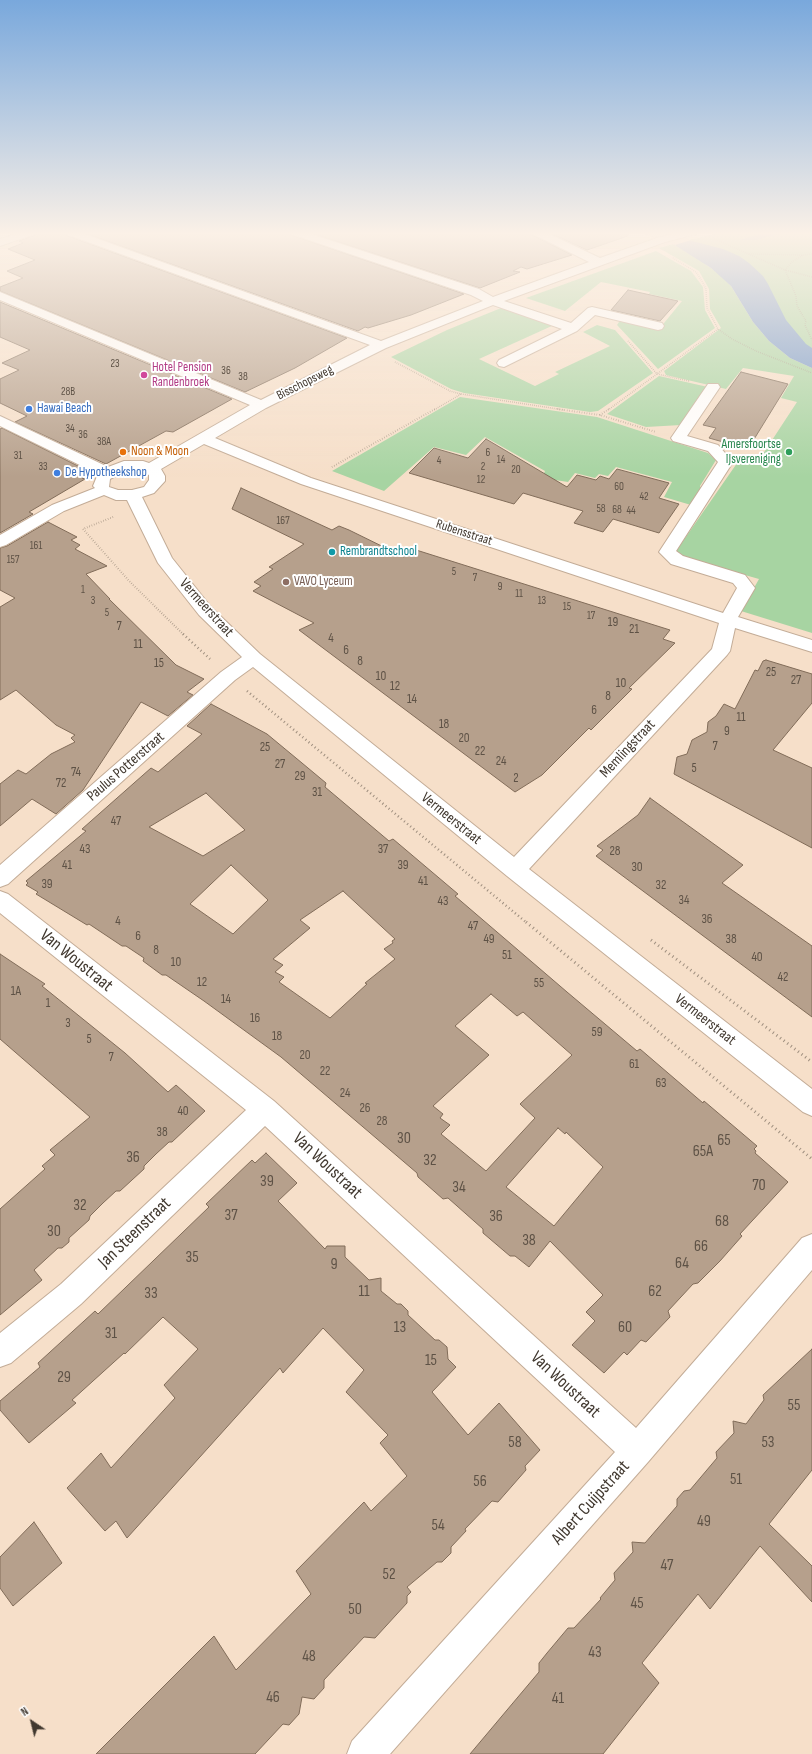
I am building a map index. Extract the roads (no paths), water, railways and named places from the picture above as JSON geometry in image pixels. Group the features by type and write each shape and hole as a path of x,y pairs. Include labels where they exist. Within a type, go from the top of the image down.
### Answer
{"street":[{"path":"43,314 261,405"},
{"path":"293,314 381,346"},
{"name":"Bisschopsweg","path":"150,469 261,405 381,346 460,314"},
{"path":"531,314 573,328"},
{"path":"504,364 573,328 589,314"},
{"path":"605,314 658,326"},
{"path":"713,387 678,438 713,448 726,462 667,552 676,560 739,579 746,588 728,620"},
{"path":"0,420 108,473"},
{"name":"Rubensstraat","path":"203,438 306,481 728,620 812,646"},
{"path":"129,466 142,466 150,469 157,476 157,481 149,490 133,495 116,495 104,490 101,486 101,481 108,473 115,469 129,466"},
{"path":"0,542 58,508 104,490"},
{"name":"Vermeerstraat","path":"133,495 164,559 205,611 254,658 515,870 812,1104"},
{"name":"Memlingstraat","path":"515,870 721,651 728,620"},
{"name":"Paulus Potterstraat","path":"0,878 228,676 254,658"},
{"name":"Van Woustraat","path":"0,900 265,1109 637,1451"},
{"name":"Jan Steenstraat","path":"0,1352 71,1294 265,1109"},
{"name":"Albert Cuijpstraat","path":"366,1754 637,1451 812,1248"}],"water":[{"path":"748,314 783,314 786,320 806,344 812,348 812,368 790,358 769,341"}],"place":[{"name":"Hotel Pension Randenbroek","path":"144,375"},
{"name":"Hawai Beach","path":"29,409"},
{"name":"Noon & Moon","path":"123,452"},
{"name":"Amersfoortse IJsvereniging","path":"789,452"},
{"name":"De Hypotheekshop","path":"57,473"},
{"name":"Rembrandtschool","path":"332,552"},
{"name":"VAVO Lyceum","path":"286,582"}]}
